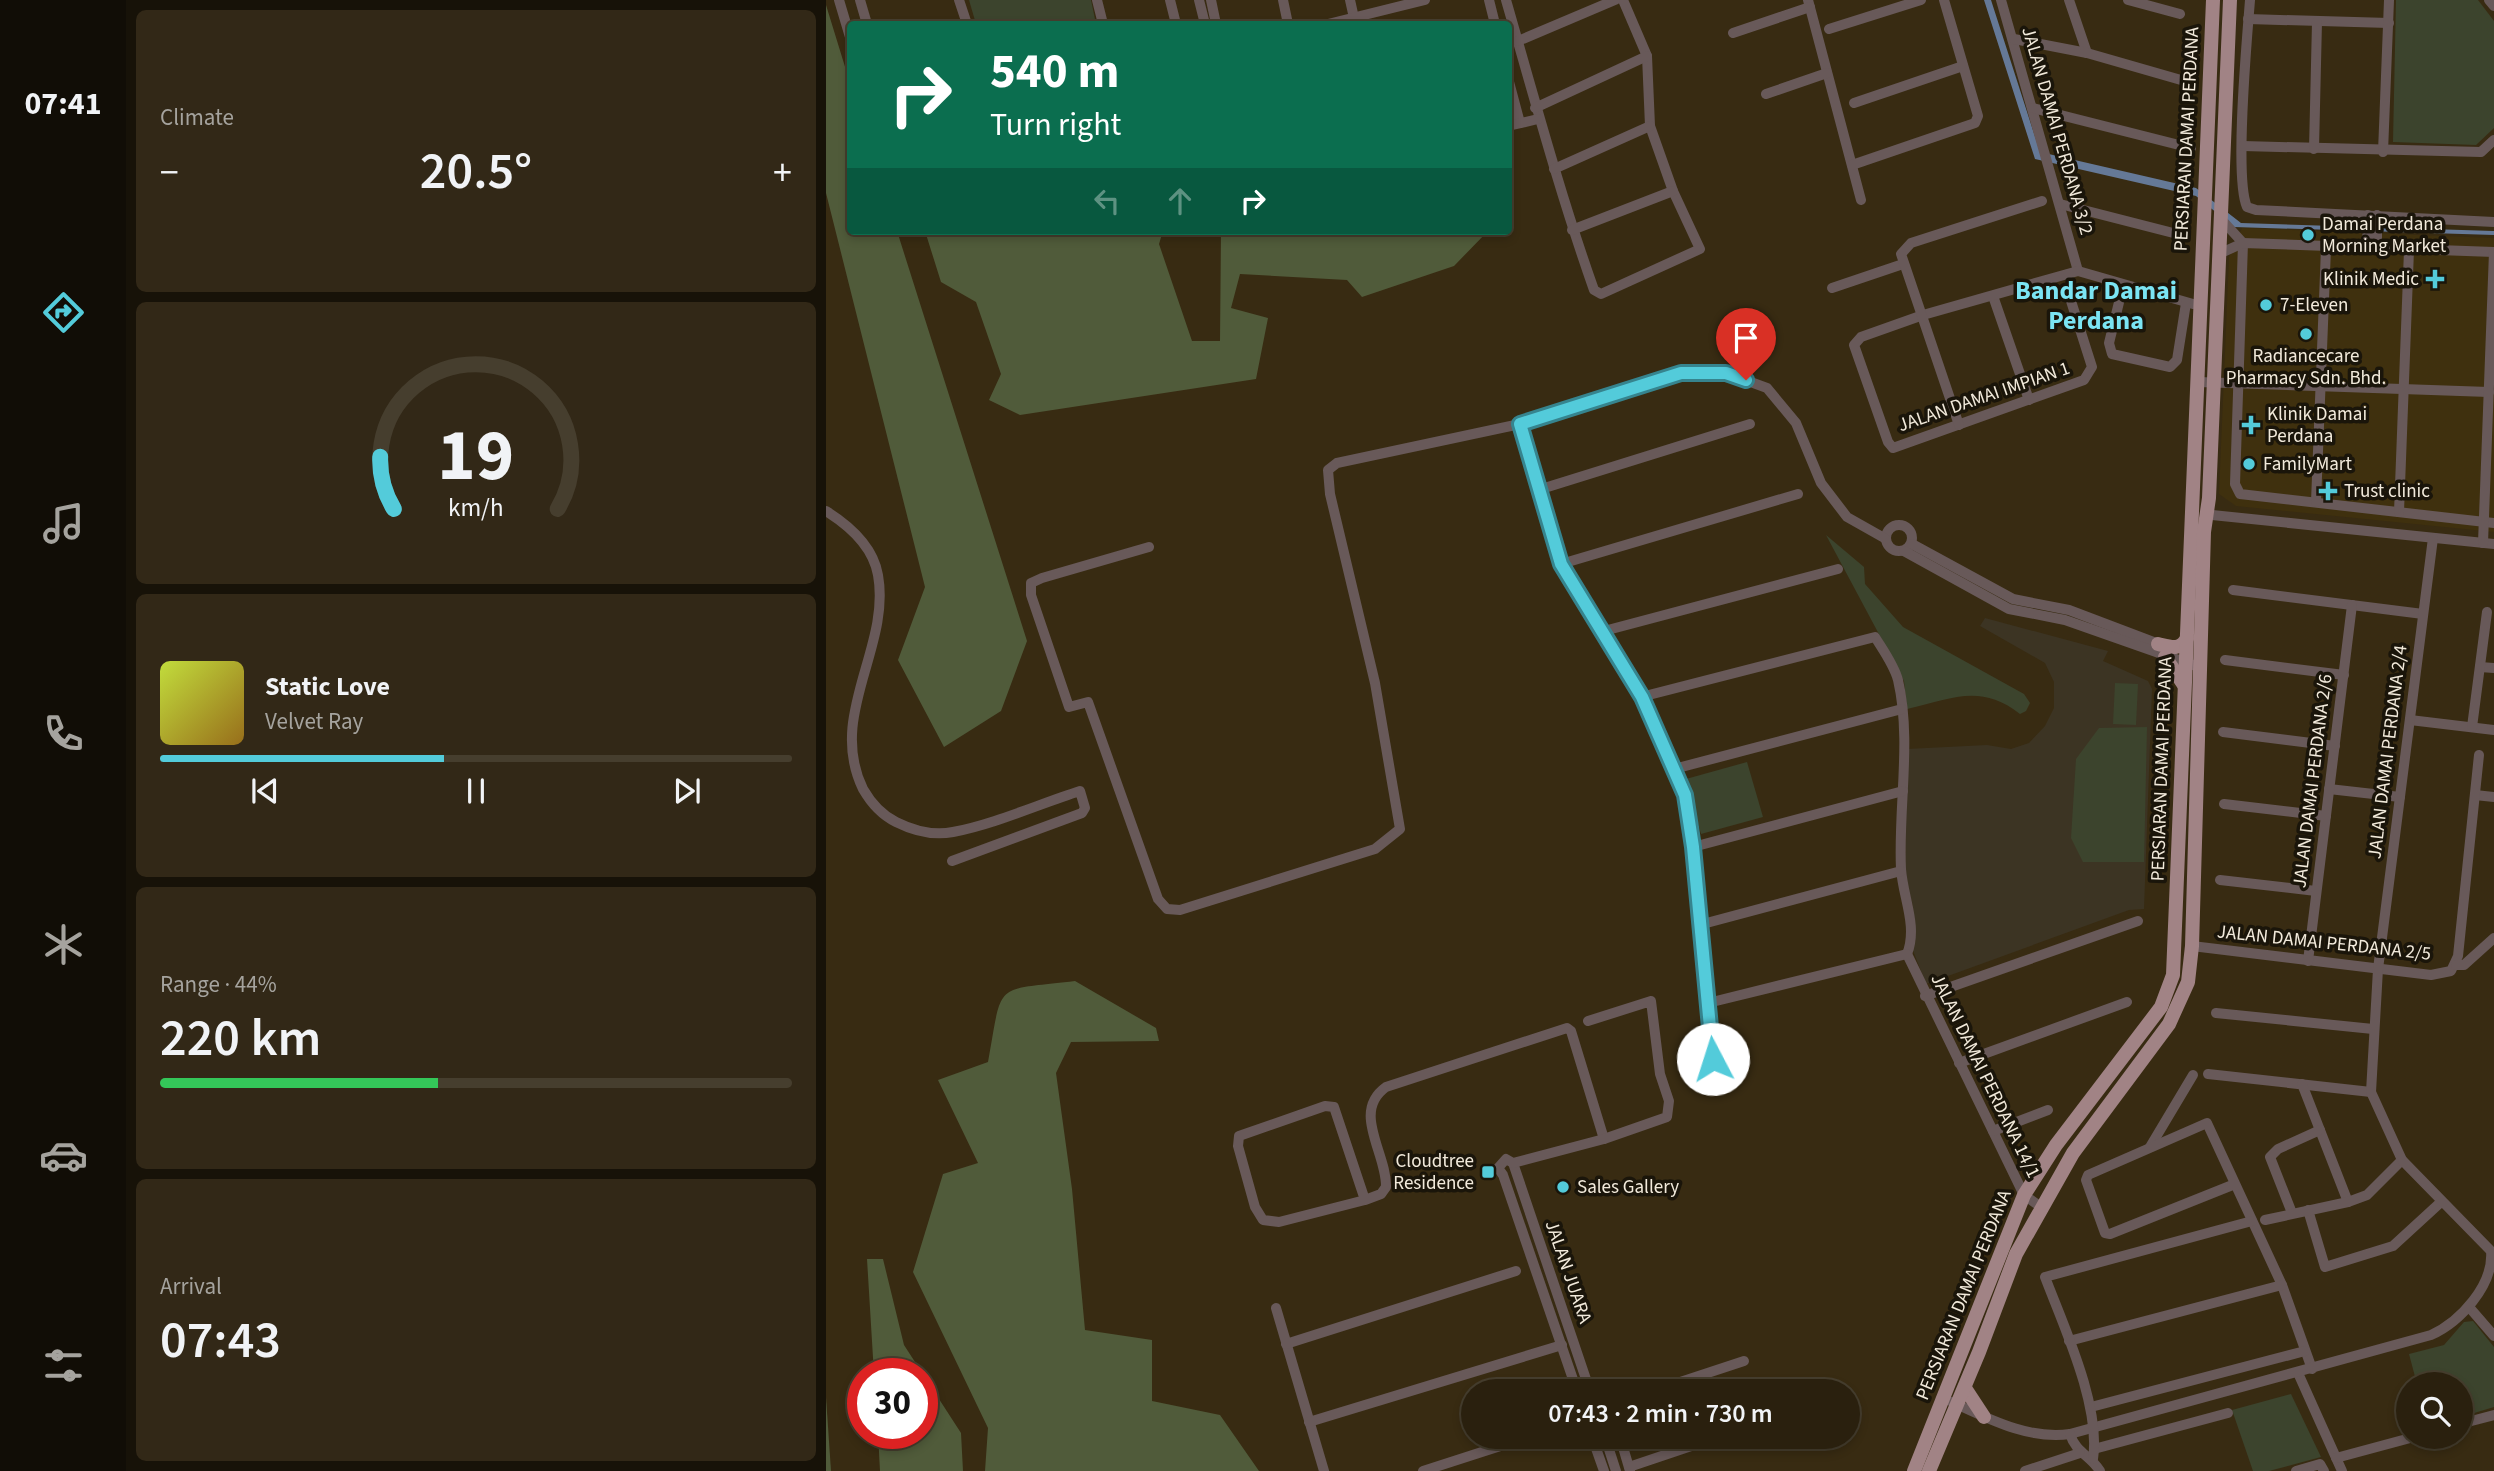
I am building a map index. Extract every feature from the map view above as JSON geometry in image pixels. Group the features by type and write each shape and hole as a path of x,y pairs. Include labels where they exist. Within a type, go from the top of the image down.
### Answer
{"main road":[{"name":"PERSIARAN DAMAI PERDANA","path":"1914,1471 1952,1401 2024,1195 2056,1144 2166,998 2173,975 2185,686 2194,664 2187,638 2198,382 2193,304 2213,0"},
{"name":"PERSIARAN DAMAI PERDANA","path":"1929,1471 1951,1420 1952,1401 1965,1388 2015,1254 2073,1153 2160,1037 2184,995 2192,946 2194,664 2209,498 2230,0"},
{"name":"PERSIARAN DAMAI PERDANA","path":"2194,664 2206,658 2212,515 2209,498"},
{"path":"2185,686 2162,651 2183,645 2187,638"},
{"path":"2149,1023 2149,1037 2160,1037"},
{"path":"1951,1420 1984,1417 1965,1388"}],"street":[{"path":"839,0 847,27"},
{"path":"860,0 866,21"},
{"path":"959,0 966,21"},
{"path":"1097,0 1102,21"},
{"path":"1170,0 1174,21"},
{"path":"1199,0 1204,21"},
{"path":"1210,0 1215,21"},
{"path":"1283,0 1287,21"},
{"path":"1350,0 1354,18"},
{"path":"1489,0 1494,21"},
{"path":"1506,0 1536,114 1596,292 1607,292 1700,249 1673,191 1650,126 1647,57 1623,0"},
{"path":"1518,41 1615,0"},
{"path":"1829,29 1921,0"},
{"path":"1852,165 1975,123 1978,116 1944,0"},
{"name":"JALAN DAMAI PERDANA 3/2","path":"2001,0 2078,271"},
{"path":"2069,0 2087,53"},
{"path":"2128,0 2180,14"},
{"path":"2250,0 2243,146 2243,197 2247,207 2256,211 2372,223 2494,222"},
{"path":"2384,152 2389,0"},
{"path":"2488,0 2494,6"},
{"path":"1341,21 1420,1"},
{"path":"1733,33 1809,4 1861,200"},
{"path":"2248,19 2389,23"},
{"path":"2314,149 2317,22"},
{"path":"2014,39 2087,53 2180,80"},
{"path":"1514,125 1647,57"},
{"path":"1854,103 1964,66"},
{"path":"1766,94 1827,73"},
{"path":"2033,108 2191,148"},
{"path":"1554,169 1650,126"},
{"path":"2243,146 2384,152 2481,152 2494,140"},
{"path":"1573,230 1673,191"},
{"path":"1832,288 1902,259 1911,243 2042,201"},
{"path":"2060,204 2185,236"},
{"path":"2221,220 2243,243 2235,484 2240,494 2489,522"},
{"path":"2372,223 2372,249"},
{"path":"2212,515 2488,544 2488,392 2494,253 2243,243 2221,253"},
{"path":"2316,502 2326,248"},
{"path":"2399,512 2409,250"},
{"path":"1902,259 1959,425"},
{"path":"1923,315 2078,271 2193,304 2177,360 2170,367 2112,354 2109,343 2123,286"},
{"path":"1993,296 2029,400"},
{"name":"JALAN DAMAI IMPIAN 1","path":"1923,315 1861,337 1854,345 1888,442 1893,448 2084,380 2091,375 2092,367 2071,301"},
{"path":"1149,547 1042,578 1031,583 1031,595 1069,708 1088,702 1158,899 1167,909 1180,910 1375,849 1400,829 1376,683 1330,494 1328,470 1337,463 1520,424 1681,373 1726,373 1767,388 1796,423 1821,483 1847,517 1875,531 1888,534"},
{"path":"2198,382 2488,392"},
{"path":"1520,424 1561,564 1642,697 1685,795 1693,847 1713,1059"},
{"path":"1538,491 1750,424"},
{"path":"1561,564 1798,494"},
{"path":"826,511 848,525 870,551 878,573 880,597 850,734 851,752 868,798 886,817 930,834 953,832 1080,791 1085,808 1082,813 952,861"},
{"path":"1888,534 1898,525 1909,528 1913,536 1908,548"},
{"path":"1888,534 1891,549 1908,548 2009,609 2065,620 2194,664"},
{"name":"JALAN DAMAI PERDANA 2/4","path":"2371,1092 2378,970 2433,538"},
{"path":"1604,631 1838,569"},
{"path":"2233,590 2423,614"},
{"name":"JALAN DAMAI PERDANA 2/6","path":"2308,961 2352,605"},
{"path":"2472,727 2487,612"},
{"path":"1642,697 1875,637 1898,679 1902,709 1901,871 1910,908 1911,945 1907,954 1708,1003"},
{"path":"2225,660 2344,675"},
{"path":"2480,667 2494,668"},
{"path":"1674,769 1902,709"},
{"path":"2410,720 2494,730"},
{"path":"2223,732 2335,746"},
{"path":"2479,755 2454,968 2464,965 2494,938"},
{"path":"2329,789 2400,797"},
{"path":"1693,847 1903,791"},
{"path":"2474,795 2494,797"},
{"path":"2224,804 2326,816"},
{"path":"1699,925 1901,871"},
{"path":"2220,880 2316,891"},
{"path":"1925,996 2138,921"},
{"name":"JALAN DAMAI PERDANA 2/5","path":"2192,946 2431,975 2454,968"},
{"name":"JALAN DAMAI PERDANA 14/1","path":"1907,954 1925,996 2024,1195 2041,1207"},
{"path":"1513,1163 1604,1139 1660,1122 1667,1117 1669,1101 1660,1074 1651,1001 1588,1021"},
{"path":"1959,1063 2127,1002"},
{"path":"2216,1013 2373,1029"},
{"path":"1365,1200 1334,1107 1325,1106 1239,1136 1238,1146 1251,1194 1263,1220 1279,1222 1365,1200 1381,1194 1386,1187 1384,1164 1370,1122 1370,1107 1375,1096 1386,1087 1565,1028 1571,1031 1604,1139"},
{"path":"1952,1401 1984,1417 2041,1436 2070,1434 2431,1335 2469,1307 2492,1273 2491,1251 2402,1160 2371,1092 2208,1074"},
{"path":"2150,1147 2193,1075"},
{"path":"2302,1084 2348,1202"},
{"path":"1993,1131 2048,1110"},
{"path":"2235,1184 2110,1234 2105,1233 2086,1180 2088,1175 2207,1123 2252,1221 2281,1285 2312,1369"},
{"path":"2292,1213 2270,1161 2273,1152 2320,1130"},
{"path":"2265,1220 2348,1202 2367,1195 2402,1160"},
{"name":"JALAN JUARA","path":"1573,1379 1503,1175 1498,1168 1501,1161 1513,1163 1586,1379"},
{"path":"2308,1210 2325,1267 2393,1246 2441,1202"},
{"path":"2101,1471 2093,1454 2091,1407 2045,1277 2252,1221"},
{"path":"1286,1344 1516,1271"},
{"path":"2069,1341 2281,1285"},
{"path":"2469,1307 2494,1336"},
{"path":"1276,1308 1324,1471"},
{"path":"1309,1422 1562,1345"},
{"path":"2091,1407 2305,1351"},
{"path":"1689,1379 1744,1361"},
{"path":"2298,1373 2342,1471"},
{"path":"2025,1471 2080,1453 2093,1454 2228,1413"},
{"path":"2473,1421 2494,1415"},
{"path":"2070,1434 2080,1453"},
{"path":"2336,1458 2396,1442"},
{"path":"1423,1471 1491,1449"},
{"path":"1596,1449 1604,1471"},
{"path":"1609,1449 1616,1471"},
{"path":"1624,1449 1630,1469 1685,1449"},
{"path":"2297,1471 2322,1467"}],"shaded area":[{"path":"2242,228 2494,238 2494,532 2236,506 2219,494 2229,257"},
{"path":"1985,618 2108,651 2103,661 2148,681 2152,689 2144,909 2129,910 1926,984 1912,948 1913,906 1905,876 1907,749 1987,745 2011,749 2029,743 2045,726 2054,708 2054,682 2045,663 1980,626"}],"green space":[{"path":"969,0 1091,0 1095,21 975,21"},
{"path":"2396,0 2478,0 2494,21 2494,128 2476,145 2393,142"},
{"path":"826,5 847,73 847,235 898,235 1027,641 1001,711 944,747 898,660 925,587 826,193"},
{"path":"926,235 1162,235 1159,244 1192,341 1220,341 1221,235 1484,235 1454,266 1362,297 1347,280 1240,274 1231,308 1268,318 1256,379 1020,415 989,400 1001,374 976,302 941,282"},
{"path":"1826,535 1864,567 1865,584 1903,627 2024,694 2030,703 2026,711 2020,714 2006,704 1979,696 1952,698 1907,709 1904,681"},
{"path":"2115,683 2138,684 2136,725 2113,724"},
{"path":"2147,727 2144,862 2083,862 2071,838 2076,759 2099,728"},
{"path":"1747,762 1763,817 1701,834 1686,779"},
{"path":"1075,981 1156,1028 1159,1041 1071,1042 1056,1073 1072,1189 1085,1330 1152,1340 1152,1401 1220,1415 1259,1471 985,1471 988,1428 913,1272 943,1174 978,1163 938,1080 988,1062 996,1016 1006,995 1015,989 1028,986"},
{"path":"867,1259 883,1259 904,1345 912,1358 873,1358"},
{"path":"2473,1321 2494,1347 2494,1407 2473,1413 2473,1372 2414,1372 2409,1354 2444,1345 2464,1322"},
{"path":"2291,1394 2321,1457 2269,1471 2253,1471 2232,1410"},
{"path":"826,1397 831,1471 826,1471"},
{"path":"938,1397 961,1433 963,1471 880,1471 879,1449 938,1449"}],"water":[{"path":"1984,0 1991,0 2040,152 2196,188 2241,223 2494,231 2494,235 2234,227 2196,196 2035,159"}],"place":[{"name":"Damai Perdana Morning Market","path":"2308,235"},
{"name":"Klinik Medic","path":"2435,279"},
{"name":"7-Eleven","path":"2266,305"},
{"name":"Radiancecare Pharmacy Sdn. Bhd.","path":"2306,334"},
{"name":"Klinik Damai Perdana","path":"2251,425"},
{"name":"FamilyMart","path":"2249,464"},
{"name":"Trust clinic","path":"2328,491"},
{"name":"Cloudtree Residence","path":"1488,1172"},
{"name":"Sales Gallery","path":"1563,1187"}],"district":[{"name":"Bandar Damai Perdana","path":"2096,305"}],"route":[{"path":"1713,1059 1693,847 1685,795 1642,697 1561,564 1547,524 1520,424 1681,373 1726,373 1746,380"}]}
